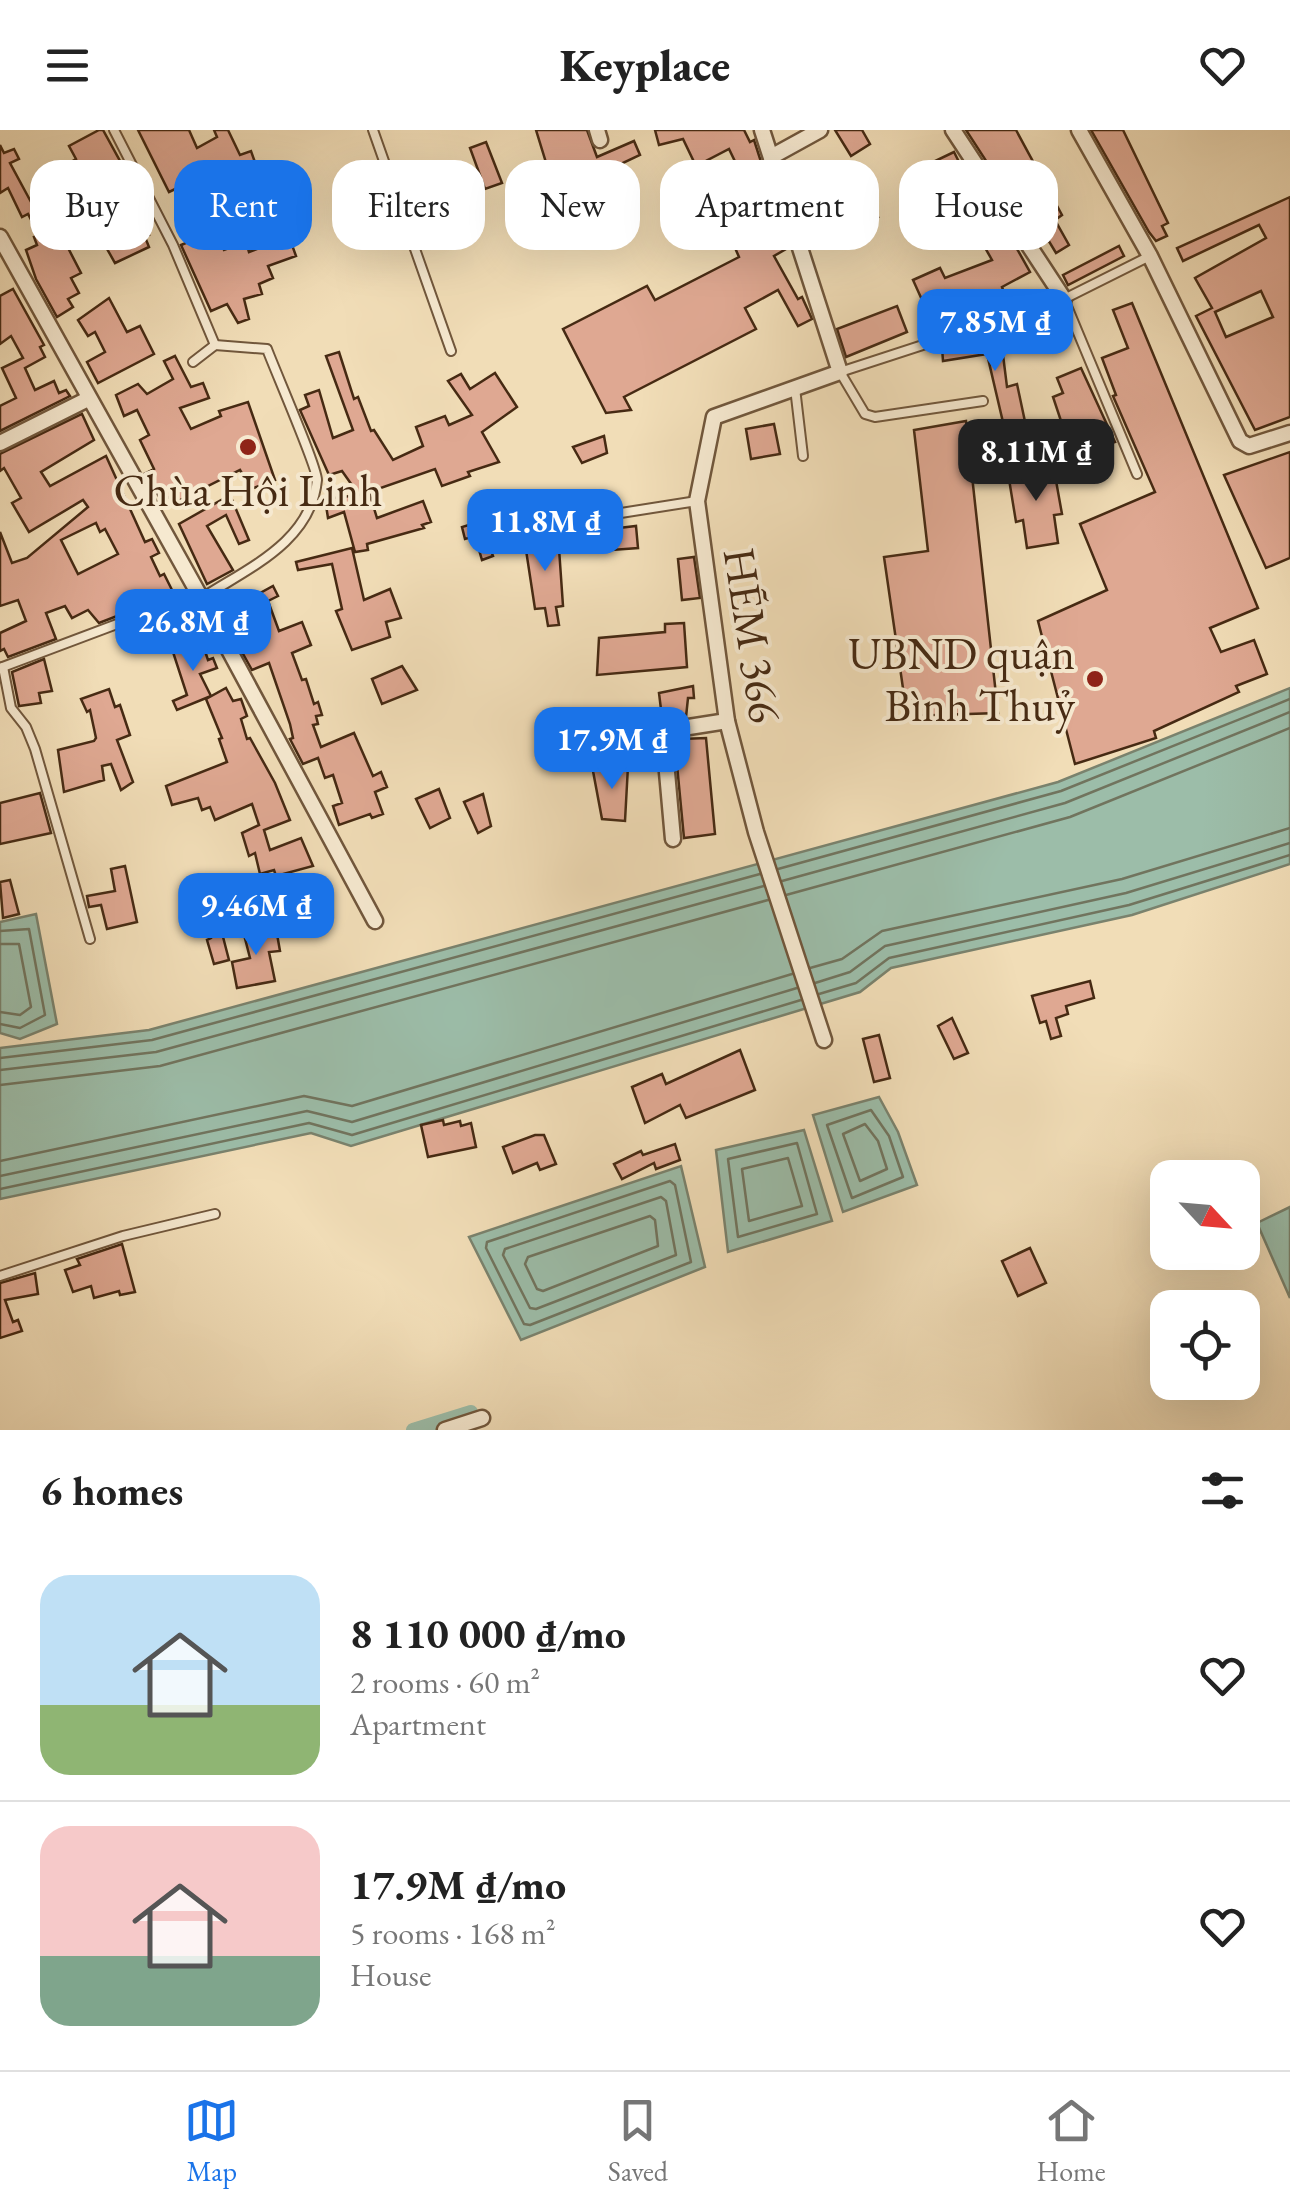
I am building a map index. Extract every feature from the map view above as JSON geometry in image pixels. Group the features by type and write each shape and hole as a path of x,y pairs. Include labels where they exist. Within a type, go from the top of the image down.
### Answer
{"street":[{"path":"762,130 840,372"},
{"path":"771,157 820,130"},
{"path":"952,130 1064,299"},
{"path":"1079,130 1150,256 1240,442 1250,446 1290,433"},
{"path":"0,238 200,596 375,921"},
{"name":"HẼM 366","path":"824,1040 756,832 728,721 698,501 714,417 840,372"},
{"path":"0,443 88,399"},
{"path":"673,839 664,739 676,729 728,721"},
{"path":"445,1430 482,1418"}],"lane":[{"path":"114,130 173,245 215,345"},
{"path":"373,130 450,351"},
{"path":"983,401 875,417 865,414 840,372 1064,299 1150,256"},
{"path":"1064,299 1137,474"},
{"path":"90,939 35,749 26,727 11,708 2,667 200,596 272,553 302,527 318,478 267,349 215,345 193,362"},
{"path":"795,388 803,456"},
{"path":"570,521 698,501"},
{"path":"0,1276 123,1236 215,1214"}],"water":[{"path":"1290,688 1290,864 1132,915 891,968 860,992 351,1146 311,1133 0,1199 0,1048 149,1030 1058,782"},
{"path":"36,914 57,1024 20,1039 0,1033 0,922"},
{"path":"879,1097 898,1132 917,1185 843,1212 813,1115"},
{"path":"804,1130 832,1221 728,1252 716,1150"},
{"path":"681,1166 705,1267 521,1340 469,1237"},
{"path":"1290,1207 1290,1298 1260,1230 1260,1222"}],"building":[{"path":"103,130 119,160 74,160 69,146"},
{"path":"138,130 189,130 197,148 217,137 214,130 228,130 240,155 251,151 254,160 174,160 174,190 169,192"},
{"path":"536,130 587,130 597,157 634,141 640,155 629,160 545,160"},
{"path":"655,130 744,130 750,142 754,140 760,160 734,160 729,149 708,160 693,160 683,139 659,145"},
{"path":"835,130 862,130 870,144 851,156"},
{"path":"966,130 1016,130 1032,160 986,160"},
{"path":"1091,130 1123,130 1168,223 1162,226 1167,236 1156,241 1149,232"},
{"path":"486,142 502,183 485,189 485,160 474,160 470,148"},
{"path":"0,145 4,153 14,149 19,159 10,163 30,200 30,218 28,214 22,217 8,188 0,193"},
{"path":"954,152 958,160 937,160"},
{"path":"1290,197 1290,417 1255,430 1196,316 1212,308 1195,278 1266,238 1259,225 1183,261 1177,248","holes":["1261,291 1273,317 1226,337 1215,312"]},
{"path":"1058,225 1069,245 1056,253 1054,250 1058,250"},
{"path":"1119,246 1124,256 1068,285 1063,275"},
{"path":"26,250 69,250 81,273 71,278 79,293 68,299 73,307 57,317 36,279"},
{"path":"108,250 143,250 115,263"},
{"path":"183,250 294,250 296,256 268,266 273,278 259,284 262,294 244,299 249,319 238,323 227,304 211,311"},
{"path":"736,250 784,250 774,256 812,319 798,326 778,290 745,308 756,329 624,397 631,410 606,413 563,329 647,286 655,300 739,257"},
{"path":"986,250 1018,250 1030,272 1002,287 1010,309 980,318 974,302 932,322 913,280 940,268 945,278 992,260"},
{"path":"13,289 44,345 40,347 45,357 25,368 35,390 54,381 59,393 66,390 70,396 0,431 0,406 16,398 2,368 23,358 11,336 0,344 0,296"},
{"path":"109,298 127,332 140,326 154,354 98,383 87,362 105,352 95,332 88,336 78,320"},
{"path":"1132,303 1258,608 1210,628 1221,652 1254,640 1267,674 1236,686 1239,692 1154,731 1156,738 1075,764 1038,621 1107,590 1080,524 1155,492 1113,396 1116,395 1102,358 1128,348 1113,310"},
{"path":"897,306 907,332 846,357 837,329"},
{"path":"1009,325 1010,347 1002,347 1007,387 1017,384 1027,431 1006,435 987,354 943,361 942,347 971,342 970,338"},
{"path":"339,352 354,399 358,397 371,431 393,460 423,446 416,427 445,416 449,425 472,415 448,381 461,374 470,389 495,373 517,407 482,432 499,462 442,486 435,469 369,492 377,518 423,501 431,522 422,525 424,528 367,544 368,550 355,552 344,512 328,518 325,499 359,495 342,471 329,475 300,410 309,406 305,395 319,390 333,438 353,430 326,356"},
{"path":"175,356 191,387 203,383 209,398 180,408 191,429 221,416 219,411 248,402 275,480 251,489 240,470 176,502 173,495 162,501 144,474 154,469 140,440 149,435 137,410 124,416 116,395 138,384 147,394 173,379 164,361"},
{"path":"1081,368 1115,442 1087,451 1082,436 1068,442 1053,397 1063,393 1057,378"},
{"path":"82,414 94,440 41,472 50,486 106,456 145,542 152,539 159,553 151,557 174,594 99,623 88,610 72,618 65,606 46,613 56,639 8,657 4,649 0,651 0,633 26,621 18,600 0,606 0,532 12,563 27,558 88,507 83,500 29,532 12,503 21,498 4,468 0,471 0,454","holes":["96,523 100,532 105,529 118,554 78,574 61,540"]},
{"path":"966,421 998,713 907,716 884,557 928,551 914,430"},
{"path":"774,424 780,454 751,459 746,429"},
{"path":"604,436 607,453 582,463 573,447"},
{"path":"1290,452 1290,558 1266,568 1224,475"},
{"path":"1053,464 1062,514 1054,515 1058,543 1027,548 1023,520 1016,522 1008,473"},
{"path":"230,495 249,540 239,544 226,515 207,526 233,570 207,584 179,524"},
{"path":"509,505 517,538 489,545 493,556 482,560 475,536 465,539 462,527 498,516 496,509"},
{"path":"636,526 638,548 612,550 610,529"},
{"path":"558,534 563,606 556,607 559,625 548,626 545,608 535,609 524,537"},
{"path":"352,548 364,600 390,589 401,618 386,622 390,637 352,650 336,611 342,609 332,564 298,570 296,562"},
{"path":"694,557 700,598 682,600 678,559"},
{"path":"273,586 278,596 268,601 279,631 302,622 311,645 292,653 314,704 318,702 322,715 316,716 318,724 313,725 321,747 354,733 373,776 381,772 387,787 375,792 383,814 372,818 370,814 339,825 333,806 342,803 333,775 325,778 318,758 303,764 290,739 290,724 269,663 252,670 242,652 229,610"},
{"path":"684,623 687,667 597,675 599,638 665,632 665,624"},
{"path":"202,642 208,660 213,658 217,668 200,674 211,696 177,710 173,701 187,695 173,652"},
{"path":"44,659 52,691 39,693 41,703 19,706 12,672"},
{"path":"402,666 417,690 382,704 372,679"},
{"path":"693,686 694,698 688,698 686,717 663,726 659,693"},
{"path":"226,688 233,701 241,699 247,716 241,719 247,739 250,738 275,783 290,820 264,830 270,850 301,838 313,866 276,876 274,870 260,874 255,853 249,856 242,833 259,825 252,804 215,820 210,807 202,810 198,798 172,805 166,786 227,762 206,699"},
{"path":"109,689 115,707 120,705 130,735 117,740 133,782 121,790 111,764 102,766 104,780 64,792 58,750 94,741 90,710 87,712 81,699"},
{"path":"706,738 715,834 684,838 675,744 681,739"},
{"path":"628,766 625,821 602,819 593,771"},
{"path":"439,789 450,818 430,828 416,799"},
{"path":"40,793 51,833 0,844 0,803"},
{"path":"483,794 491,826 478,833 464,802"},
{"path":"125,866 137,922 107,929 101,905 89,907 87,896 115,891 111,869"},
{"path":"10,880 19,914 3,918 0,882"},
{"path":"223,899 224,906 237,904 240,929 222,933 229,960 214,964 207,940 211,938 208,918 214,917 212,900"},
{"path":"253,920 257,937 277,934 280,951 269,952 275,981 237,988 232,962 250,958 241,923"},
{"path":"1090,981 1094,998 1066,1006 1068,1014 1056,1018 1061,1036 1051,1039 1046,1021 1040,1023 1032,996"},
{"path":"952,1018 968,1053 954,1059 938,1026"},
{"path":"879,1035 890,1078 874,1082 863,1039"},
{"path":"740,1050 755,1090 686,1118 680,1105 645,1123 632,1087 662,1074 666,1084"},
{"path":"443,1120 444,1125 471,1123 476,1147 428,1157 421,1125"},
{"path":"544,1135 556,1164 540,1170 537,1163 513,1173 503,1147"},
{"path":"675,1144 680,1160 656,1169 654,1163 622,1179 614,1164 641,1151 643,1155"},
{"path":"122,1244 135,1292 120,1295 119,1291 94,1298 91,1286 73,1292 65,1270 80,1265 77,1259"},
{"path":"1030,1248 1046,1283 1018,1296 1002,1261"},
{"path":"35,1273 38,1294 5,1300 13,1322 18,1320 22,1331 0,1338 0,1283"}],"waterway":[{"path":"413,1430 471,1412"}],"place":[{"name":"Chùa Hội Linh","path":"248,447"},
{"name":"UBND quận Bình Thuỷ","path":"1095,679"}]}
